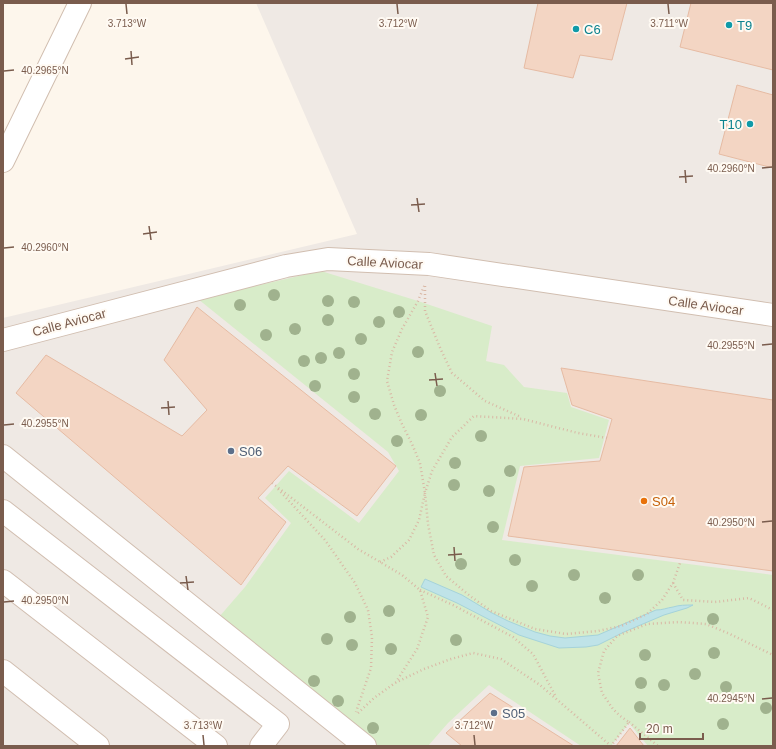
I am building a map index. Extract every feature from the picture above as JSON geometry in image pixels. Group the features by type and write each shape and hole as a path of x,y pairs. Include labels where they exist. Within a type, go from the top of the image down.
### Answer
{"street":[{"path":"3,160 80,3"},
{"name":"Calle Aviocar","path":"3,340 286,266 328,259 429,264 773,316"},
{"path":"3,456 365,746"},
{"path":"3,511 278,724 261,746"},
{"path":"3,581 216,746"},
{"path":"3,671 98,746"}],"path":[{"path":"607,438 578,433 523,418 485,401 452,373 425,311 425,283 418,301 402,329 392,352 387,381 394,405 420,463 428,524 434,555 446,576 491,611 535,629 566,634 598,631 621,626 647,614 662,600 673,583 680,563"},
{"path":"380,562 391,557 409,540 419,520 432,470 452,437 474,416 523,418"},
{"path":"556,699 533,654 513,637 453,605 420,590 402,575 358,549 272,483 325,540 355,583 368,610 372,637 371,668 355,716 374,698 395,683 424,669 473,653 501,659 540,685 556,699 611,746 629,722"},
{"path":"673,583 683,600 716,602 749,598 773,610"},
{"path":"395,683 417,649 428,617 420,590"},
{"path":"658,746 620,716 602,693 598,673 604,651 617,636 647,624 679,622 706,624 773,655"}],"shaded area":[{"path":"256,3 773,3 773,746 3,746 3,318 357,234"}],"green space":[{"path":"321,271 492,326 486,361 504,365 524,387 567,393 571,407 609,420 599,458 520,466 502,540 773,575 773,746 648,746 629,723 611,746 581,746 489,685 448,723 428,746 378,746 219,617 245,587 291,523 265,498 289,471 359,523 399,471 388,452 198,299"}],"water":[{"path":"425,579 462,595 508,621 535,632 565,638 598,635 656,610 680,605 693,605 664,615 598,645 559,648 519,635 457,603 421,587"}],"building":[{"name":"C6","path":"538,3 627,3 612,60 580,55 573,78 524,68"},
{"name":"T9","path":"691,3 773,3 773,70 680,47"},
{"name":"T10","path":"737,85 773,95 773,168 719,154"},
{"name":"S06","path":"197,307 396,466 357,516 288,466 258,498 286,522 241,585 16,393 46,355 182,436 207,410 164,360"},
{"name":"S04","path":"561,368 773,400 773,571 508,536 524,467 600,461 612,419 572,405"},
{"name":"S05","path":"490,693 574,746 462,746 446,733"},
{"path":"630,728 644,746 616,746"}],"place":[{"name":"T9","path":"729,25"},
{"name":"C6","path":"576,29"},
{"name":"T10","path":"750,124"},
{"name":"S06","path":"231,451"},
{"name":"S04","path":"644,501"},
{"name":"S05","path":"494,713"}]}
